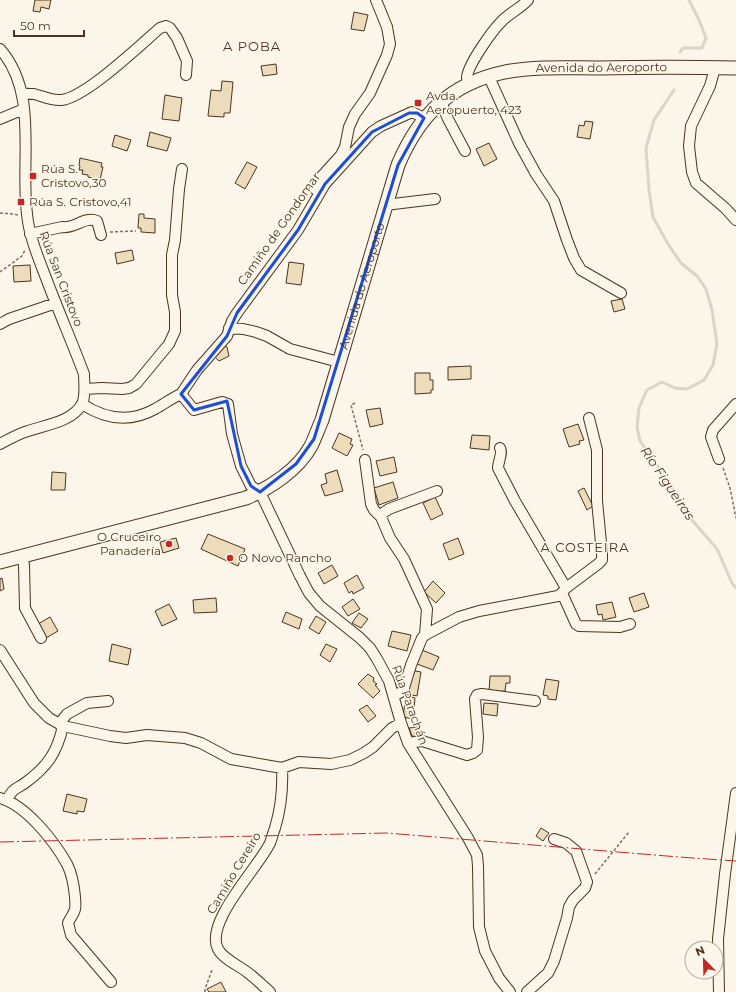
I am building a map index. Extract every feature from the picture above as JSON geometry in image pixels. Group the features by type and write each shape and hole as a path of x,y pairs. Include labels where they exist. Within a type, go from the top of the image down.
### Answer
{"main road":[{"name":"Avenida do Aeroporto","path":"0,562 229,503 260,492 279,479 296,464 310,447 322,420 398,165 410,138 424,118 453,93 470,84 505,72 540,68 736,68"}],"street":[{"path":"316,199 314,189 321,177 341,155 345,147 349,127 355,114 370,93 387,55 390,44 388,27 376,0"},
{"path":"470,84 467,78 470,68 479,51 502,21 522,7 528,0"},
{"path":"22,93 56,100 71,97 86,89 163,27 170,28 177,38 186,61 186,75"},
{"name":"Rúa San Cristovo","path":"0,49 12,65 22,93 24,108 26,208 30,234 84,374 85,389 82,404"},
{"path":"715,68 710,86 691,126 689,146 692,172 696,183 725,208 736,220"},
{"path":"489,77 519,143 536,174 554,201 574,258 581,270 621,293"},
{"path":"441,102 465,151"},
{"path":"0,119 24,108"},
{"name":"Camiño de Gondomar","path":"82,404 94,412 123,419 141,415 153,410 181,394 197,370 224,340 237,313 298,230 325,184 372,132 381,126 412,112 424,118"},
{"path":"85,389 129,388 136,384 173,338 175,323 172,295 172,255 175,240 182,169"},
{"path":"385,205 435,199"},
{"path":"30,234 62,227 68,228 92,219 97,220 101,234"},
{"path":"0,324 9,319 56,303"},
{"path":"229,328 256,332 267,336 290,349 339,362"},
{"path":"181,394 194,410 222,402 228,404 232,434 241,466 251,486 260,492"},
{"path":"0,444 27,431 65,419 74,413 82,404"},
{"path":"719,459 711,437 713,430 736,404"},
{"path":"394,696 403,691 411,665 422,638 425,635 459,617 474,612 558,596 602,560 597,501 597,450 589,418"},
{"path":"500,448 502,450 498,468 564,591 576,624 579,626 620,627 630,624"},
{"path":"365,460 371,504 374,510 381,517 390,538 404,559 428,609 425,635"},
{"path":"381,517 383,513 389,509 437,491"},
{"name":"Rúa Parachán","path":"260,492 309,592 320,606 360,638 370,648 389,680 408,743 468,838 477,855 479,928 485,952 499,978 510,992"},
{"path":"22,556 24,565 25,608 41,638"},
{"path":"0,650 34,703 49,718 61,725 126,738 147,735 186,738 201,743 231,759 282,768 299,762 331,764 350,760 373,747 392,728 401,723"},
{"path":"408,743 422,741 467,755 477,750 478,737 475,699 477,695 482,694 535,701"},
{"path":"108,701 87,703 67,714 61,725 60,739 49,762 24,783 11,791 4,799 20,807 29,815 55,845 67,865 74,885 76,908 68,923 71,935 111,982"},
{"name":"Camiño Cereiro","path":"270,992 218,949 215,937 217,926 232,899 270,843 280,811 282,768"},
{"path":"719,992 718,939 736,793"},
{"path":"527,992 548,973 554,961 569,907 573,900 585,888 587,882 576,851 566,843 554,839"}],"path":[{"path":"0,213 17,215 19,218"},
{"path":"101,234 136,231"},
{"path":"0,272 22,256 25,249"},
{"path":"355,403 351,405 365,460"},
{"path":"719,459 727,477 736,518"},
{"path":"587,882 593,877 629,832"},
{"path":"205,992 212,970"}],"highlighted area":[{"path":"409,113 417,113 424,118 398,165 314,439 296,464 260,492 251,486 241,466 227,401 194,410 181,394 227,336 237,313 298,230 325,184 372,132"}],"building":[{"path":"35,0 51,0 49,9 41,7 40,12 33,11"},
{"path":"354,12 368,15 364,31 351,29"},
{"path":"276,64 277,74 263,76 261,66"},
{"path":"222,81 233,82 230,113 224,113 224,117 208,116 211,90 221,91"},
{"path":"165,95 182,98 179,121 162,119"},
{"path":"585,121 593,122 590,139 577,137 579,125 584,126"},
{"path":"150,132 171,138 167,151 147,146"},
{"path":"115,135 131,140 127,151 112,146"},
{"path":"489,143 497,159 484,166 476,149"},
{"path":"80,158 102,163 101,167 103,167 100,180 82,174 83,170 79,170"},
{"path":"247,162 257,167 245,189 235,183"},
{"path":"139,214 144,214 144,218 155,219 155,233 141,232 141,228 138,228"},
{"path":"132,250 134,260 117,264 115,253"},
{"path":"289,262 304,264 301,285 286,283"},
{"path":"30,265 31,281 14,282 13,266"},
{"path":"622,299 625,309 614,312 611,301"},
{"path":"221,345 227,347 229,356 219,361 213,355"},
{"path":"471,366 471,379 448,380 448,367"},
{"path":"415,373 430,373 430,380 433,380 433,390 431,390 431,393 415,394"},
{"path":"380,408 383,424 370,427 366,410"},
{"path":"578,424 584,440 579,441 580,444 569,447 563,429"},
{"path":"339,433 352,439 350,444 353,445 347,456 332,448"},
{"path":"472,435 490,436 489,450 470,448"},
{"path":"394,457 397,472 380,476 376,461"},
{"path":"337,470 343,491 325,496 321,485 327,483 325,474"},
{"path":"52,472 66,473 65,490 51,490"},
{"path":"393,482 398,498 379,505 374,488"},
{"path":"584,488 593,506 587,510 578,491"},
{"path":"435,497 443,514 431,520 423,503"},
{"name":"O Novo Rancho","path":"208,534 245,549 238,566 201,549"},
{"path":"176,538 179,548 163,553 160,542"},
{"path":"458,538 464,554 449,560 443,544"},
{"path":"332,565 338,576 324,584 318,573"},
{"path":"357,575 364,588 353,594 352,591 349,593 344,583"},
{"path":"2,578 4,589 0,591 0,579"},
{"path":"433,581 445,593 436,603 424,592"},
{"path":"644,593 649,607 634,612 629,598"},
{"path":"216,598 217,612 194,613 193,600"},
{"path":"353,599 360,609 348,616 342,607"},
{"path":"612,602 616,617 603,620 602,614 598,615 596,605"},
{"path":"169,604 177,619 162,626 155,611"},
{"path":"286,612 302,619 299,629 282,622"},
{"path":"359,613 368,619 361,628 352,623"},
{"path":"316,616 326,622 319,634 309,628"},
{"path":"50,617 58,631 46,638 38,624"},
{"path":"392,631 411,635 407,651 388,646"},
{"path":"112,644 131,649 128,665 109,661"},
{"path":"326,644 337,649 330,662 320,655"},
{"path":"422,650 439,657 433,670 417,664"},
{"path":"410,670 421,672 417,696 407,694"},
{"path":"368,674 374,678 373,681 377,684 375,685 380,691 373,698 358,684"},
{"path":"490,676 510,676 510,683 506,683 505,691 489,692"},
{"path":"546,679 559,681 556,700 548,699 548,696 543,695"},
{"path":"406,695 415,698 413,719 403,717"},
{"path":"484,703 498,704 497,716 483,714"},
{"path":"367,705 376,716 368,722 359,710"},
{"path":"418,727 418,737 412,736 409,728"},
{"path":"67,794 87,799 84,812 77,811 77,814 63,811"},
{"path":"541,828 549,833 543,841 536,836"},
{"path":"221,982 226,992 209,992 207,989"}],"waterway":[{"name":"Río Figueiras","path":"680,52 683,48 702,48 706,38 689,0"},
{"name":"Río Figueiras","path":"674,90 654,120 646,148 649,190 653,217 668,244 681,263 697,276 706,289 712,310 717,344 713,365 704,380 687,389 675,388 662,382 647,390 639,408 637,427 640,441 671,485 692,520 717,549 732,583 736,588"}],"power":[{"path":"0,842 387,833 736,861"}],"place":[{"name":"Avda. Aeropuerto, 423","path":"418,103"},
{"name":"Rúa S. Cristovo,30","path":"33,176"},
{"name":"Rúa S. Cristovo,41","path":"21,202"},
{"name":"O Cruceiro Panadería","path":"169,544"},
{"name":"O Novo Rancho","path":"230,558"}],"district":[{"name":"A POBA","path":"252,46"},
{"name":"A COSTEIRA","path":"585,547"}]}
